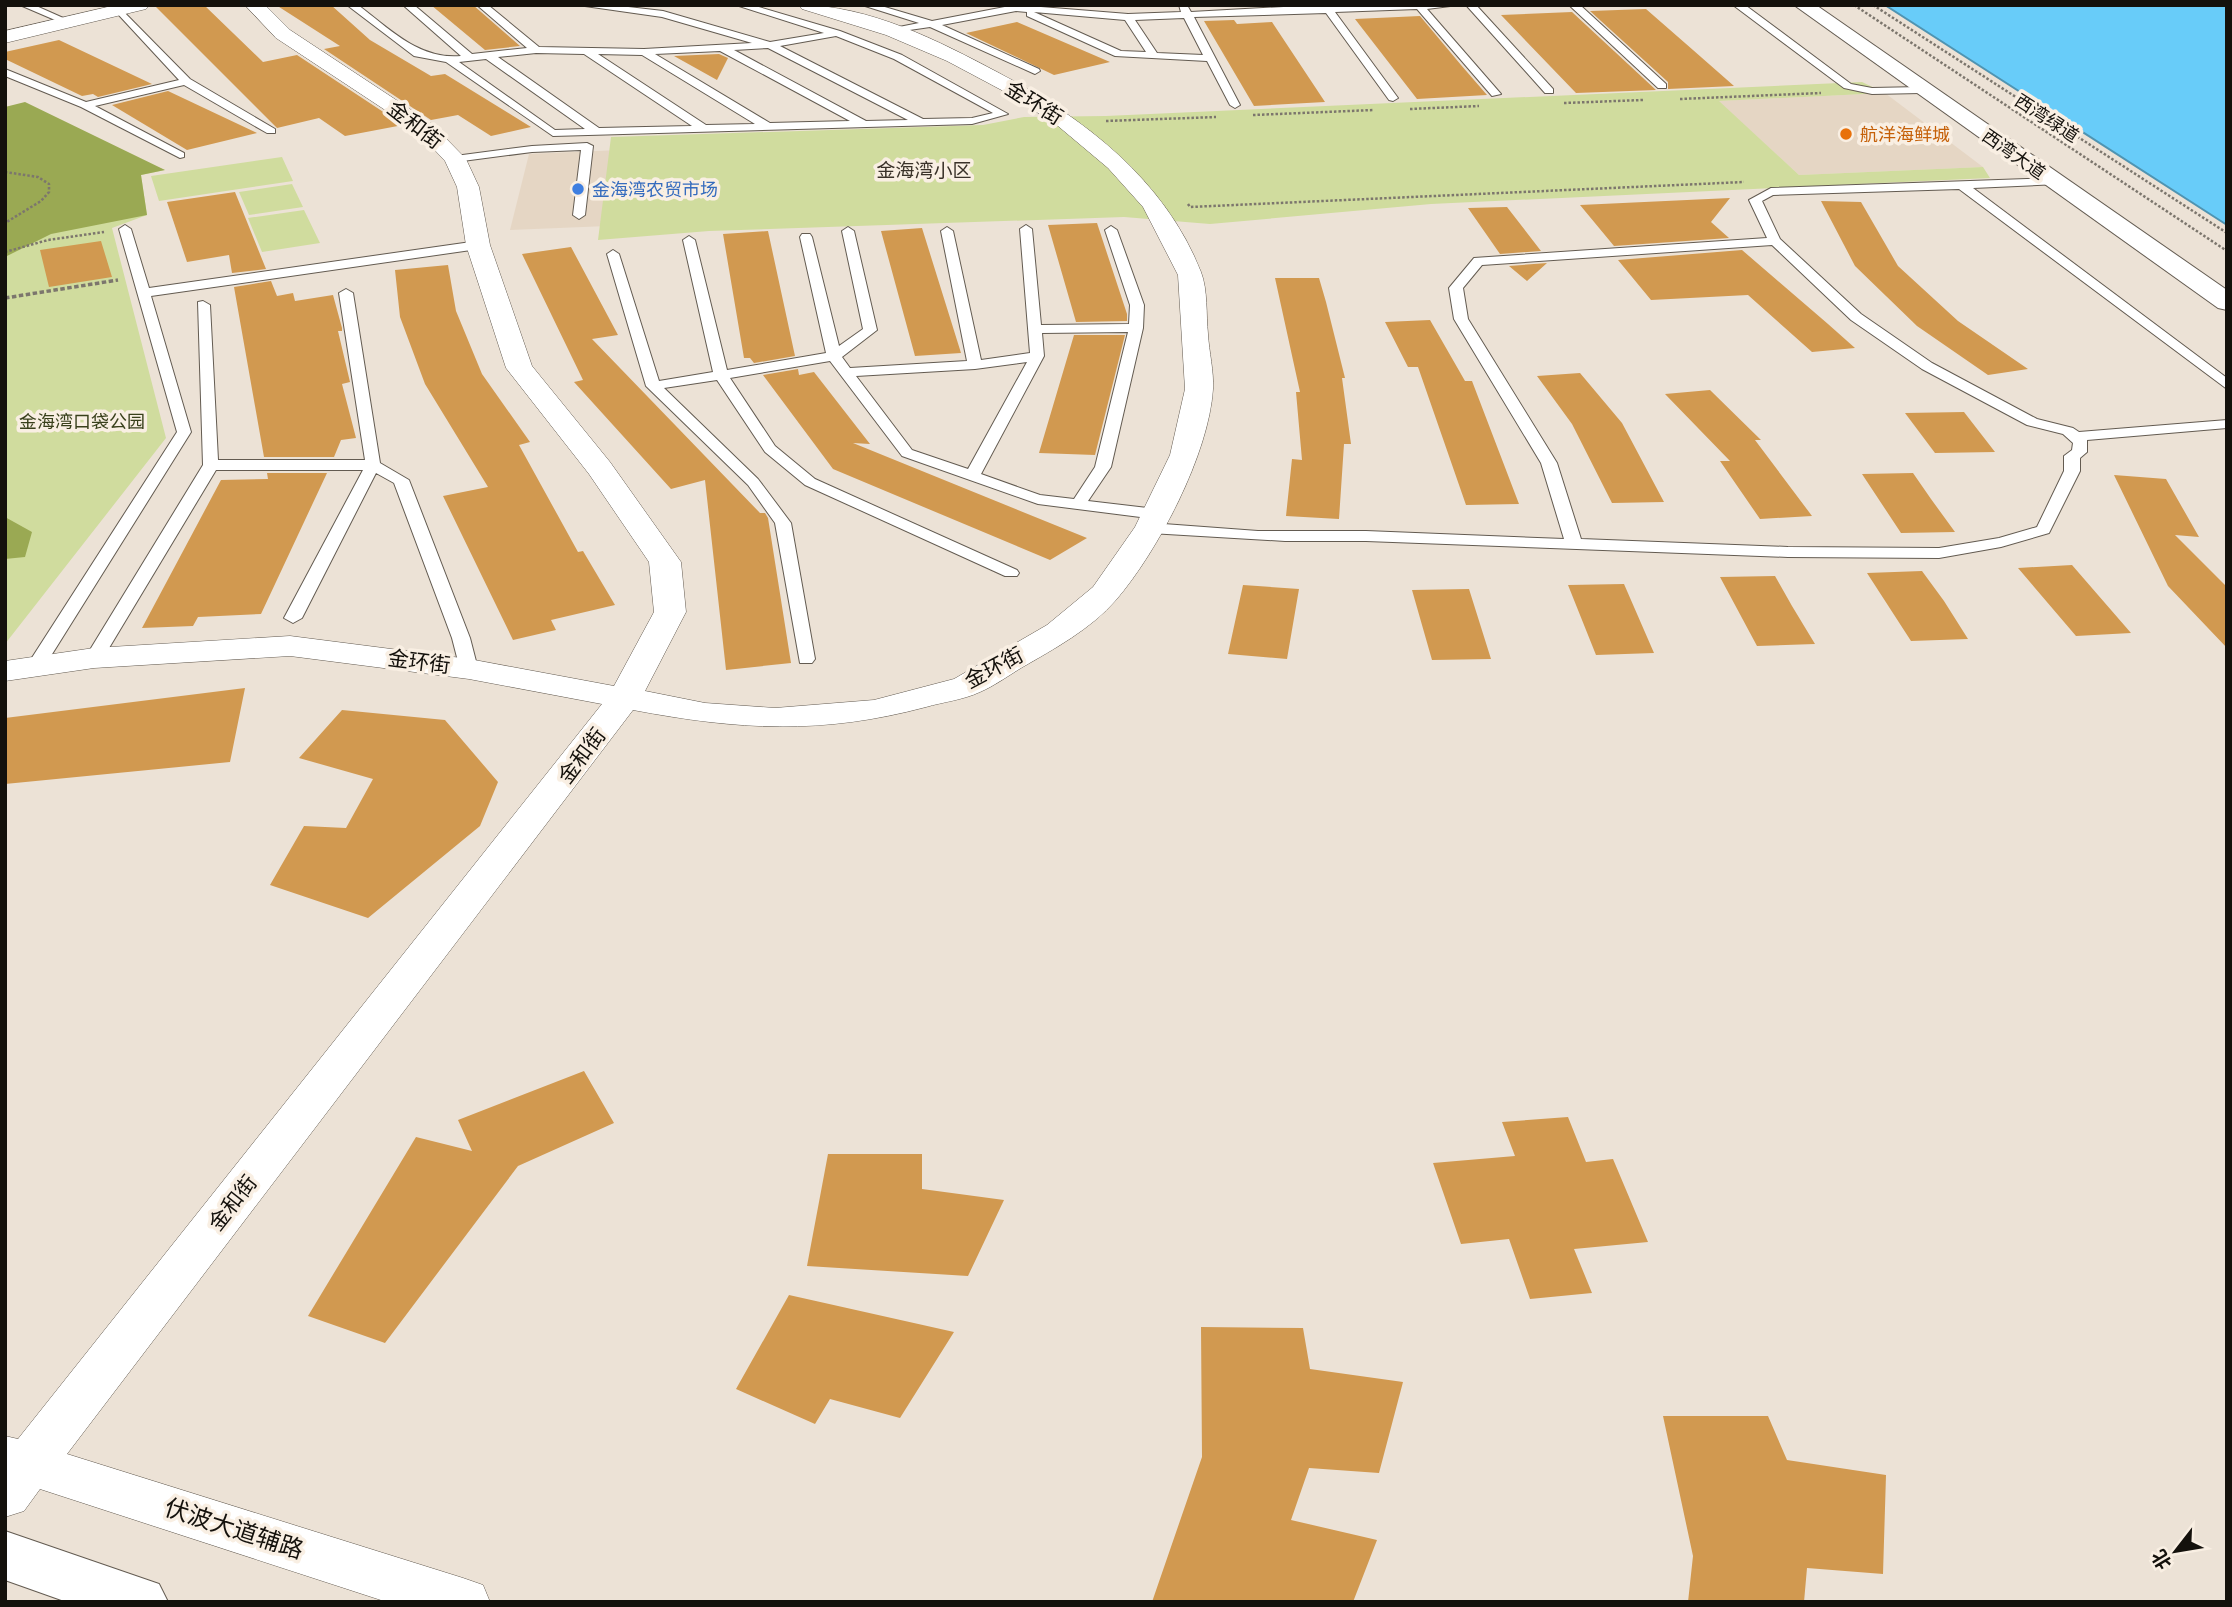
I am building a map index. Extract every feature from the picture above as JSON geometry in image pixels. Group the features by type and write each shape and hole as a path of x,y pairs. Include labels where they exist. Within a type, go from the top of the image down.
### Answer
{"main road":[{"name":"西湾大道","path":"1803,5 2227,302"},
{"path":"5,1555 139,1602"}],"street":[{"path":"5,37 140,5"},
{"name":"金和街","path":"13,1472 625,697 670,612 666,562 600,468 519,368 478,245 468,187 455,159 424,127 283,34 254,5"},
{"name":"金环街","path":"5,671 94,658 290,646 469,669 705,713 775,718 875,710 966,686 1059,632 1104,594 1153,521 1184,456 1199,389 1190,275 1153,204 1116,163 1065,122 1016,90 877,20 808,5"},
{"name":"伏波大道辅路","path":"13,1472 463,1602"}],"lane":[{"path":"25,5 65,21"},
{"path":"352,5 418,54 449,60 536,50 644,52 770,45 836,33 877,20 932,24 1011,7 1128,17 1184,10 1453,5"},
{"path":"408,5 470,58"},
{"path":"482,5 536,50"},
{"path":"583,5 663,14 770,45 922,122"},
{"path":"449,60 553,133 972,121 1003,114 898,57 836,33 741,5"},
{"path":"1471,5 1549,91"},
{"path":"1574,5 1662,86"},
{"path":"1738,5 1848,86 1872,91 1921,90"},
{"path":"1418,6 1496,94"},
{"path":"1011,7 1119,54 1209,58"},
{"path":"1328,7 1393,98"},
{"path":"663,14 682,8"},
{"path":"120,10 186,81 271,131"},
{"path":"1184,10 1235,105"},
{"path":"1128,17 1153,55"},
{"path":"877,20 932,24 1035,71"},
{"path":"722,48 865,124"},
{"path":"586,51 704,129"},
{"path":"644,52 768,127"},
{"path":"489,55 597,132"},
{"path":"5,72 85,105 180,155"},
{"path":"85,105 186,81"},
{"path":"455,159 533,149 587,146 579,215"},
{"path":"2054,182 1771,192 1755,200 1775,241 1856,317 1927,366 2032,422 2057,427 2076,436 2227,424"},
{"path":"1964,187 2227,384"},
{"path":"35,667 184,432 125,229"},
{"path":"972,477 1037,356 1026,229"},
{"path":"947,230 975,365"},
{"path":"1077,506 1103,467 1136,328 1137,305 1111,230"},
{"path":"653,386 834,356 870,330 848,231"},
{"path":"806,237 834,356 907,453 1038,499 1213,534 1788,552 1939,553 2001,542 2043,530 2073,471 2072,456 2082,447 2076,436"},
{"path":"688,240 721,375 770,449 810,482 1011,573"},
{"path":"1574,544 1549,463 1461,319 1456,288 1478,261 1775,241"},
{"path":"144,293 478,245"},
{"path":"613,254 653,386 753,482 783,523 806,659"},
{"path":"293,618 373,465 346,293"},
{"path":"94,658 211,465 203,305"},
{"path":"1035,329 1136,328"},
{"path":"847,373 975,365 1037,356"},
{"path":"211,465 373,465 401,480 461,638 469,669"}],"path":[{"name":"西湾绿道","path":"1854,5 2227,251"},
{"path":"1872,5 2227,233"},
{"path":"1960,75 1979,74"},
{"path":"1676,99 1872,91"},
{"path":"1565,103 1648,100"},
{"path":"1411,109 1481,106"},
{"path":"1244,116 1383,110"},
{"path":"1113,129 1104,121 1216,117"},
{"path":"5,172 38,177 49,184 49,192 41,201 5,223"},
{"path":"1182,198 1190,207 1746,182"},
{"path":"5,253 48,240 125,229"},
{"path":"5,298 139,276"}],"shaded area":[{"name":"航洋海鲜城","path":"1885,93 1983,167 1799,175 1718,101"},
{"name":"金海湾农贸市场","path":"642,149 632,225 510,230 529,154"}],"green space":[{"path":"1862,82 1885,93 1719,101 1799,175 1983,167 1990,178 1431,204 1210,224 1124,217 709,231 598,240 611,137 983,125 1024,117 1106,116"},
{"path":"25,102 165,170 141,175 147,215 51,234 5,257 5,107"},
{"name":"金海湾口袋公园","path":"5,107 165,170 141,175 147,215 112,228 166,438 5,644"},
{"path":"282,157 293,181 159,201 151,176"},
{"path":"292,184 303,207 249,215 239,192"},
{"path":"304,210 320,243 262,252 248,218"},
{"path":"5,517 32,532 25,557 5,559"}],"water":[{"path":"1885,5 2227,5 2227,225"}],"building":[{"path":"154,5 204,5 263,62 297,55 403,125 345,136 319,118 277,128"},
{"path":"276,5 331,5 370,40 431,76 445,74 531,127 491,136 458,115 431,120 324,49 340,46"},
{"path":"431,5 473,5 520,46 485,50"},
{"path":"1646,9 1734,86 1668,89 1668,82 1590,11"},
{"path":"1572,12 1656,90 1576,93 1501,15"},
{"path":"1420,16 1487,95 1417,99 1355,19"},
{"path":"1234,20 1237,24 1272,22 1325,102 1254,106 1204,21"},
{"path":"1017,22 1110,62 1054,75 966,33"},
{"path":"59,40 152,84 98,97 93,94 82,96 5,59 5,52"},
{"path":"719,54 728,58 717,80 674,56"},
{"path":"168,91 257,133 187,150 112,105"},
{"path":"235,192 266,269 232,273 229,255 187,262 167,202"},
{"path":"1730,198 1711,222 1729,238 1614,246 1580,205"},
{"path":"1821,201 1861,202 1898,266 1958,321 2028,369 1988,375 1917,326 1855,266"},
{"path":"1507,207 1541,251 1500,254 1468,208"},
{"path":"1097,223 1127,321 1076,322 1048,225"},
{"path":"922,228 961,353 915,356 881,231"},
{"path":"768,231 795,356 754,363 750,358 744,358 723,234"},
{"path":"101,241 112,277 49,287 40,250"},
{"path":"571,247 618,335 592,339 760,513 765,513 768,518 791,663 726,670 705,480 671,489 574,382 583,380 522,254"},
{"path":"1742,250 1855,348 1812,352 1748,295 1651,300 1618,260"},
{"path":"1547,263 1527,281 1509,266"},
{"path":"448,265 456,311 482,374 530,442 519,445 578,552 583,551 615,605 551,620 556,630 513,640 443,496 488,487 425,384 400,317 395,270"},
{"path":"1275,278 1319,278 1326,302 1345,378 1342,378 1351,444 1344,444 1339,519 1286,516 1292,459 1302,460 1296,392 1300,392"},
{"path":"271,281 277,296 293,293 295,301 333,295 342,328 342,331 338,331 350,382 342,384 356,438 341,440 334,457 264,457 234,287"},
{"path":"1430,320 1465,381 1472,381 1519,504 1466,505 1418,367 1408,367 1385,322"},
{"path":"1074,335 1125,335 1095,455 1039,453"},
{"path":"798,369 799,375 814,372 870,444 853,443 1087,538 1050,560 833,469 763,375"},
{"path":"1580,373 1622,423 1664,502 1612,503 1572,424 1537,376"},
{"path":"1710,390 1761,440 1755,440 1812,516 1760,519 1720,461 1730,461 1665,394"},
{"path":"1964,412 1995,452 1935,453 1905,413"},
{"path":"267,473 327,473 261,614 198,617 193,626 142,628 221,480 268,479"},
{"path":"1913,473 1955,532 1901,533 1862,474"},
{"path":"2114,475 2166,479 2199,537 2175,535 2227,587 2227,648 2168,586"},
{"path":"2072,565 2131,633 2076,636 2018,568"},
{"path":"1922,571 1968,639 1911,641 1867,573"},
{"path":"1775,576 1815,644 1757,646 1720,577"},
{"path":"1624,584 1654,653 1596,655 1568,585"},
{"path":"1243,585 1299,589 1287,659 1228,654"},
{"path":"1469,589 1491,659 1432,660 1412,590"},
{"path":"245,688 230,762 5,784 5,718"},
{"path":"342,710 445,720 498,782 480,826 368,918 270,885 304,826 346,828 373,779 299,758"},
{"path":"584,1071 614,1123 518,1166 385,1343 308,1316 416,1137 472,1151 458,1120"},
{"path":"1568,1117 1586,1162 1613,1159 1648,1242 1574,1249 1592,1293 1530,1299 1509,1239 1461,1244 1433,1163 1515,1156 1502,1122"},
{"path":"828,1154 922,1154 922,1189 1004,1200 968,1276 807,1266"},
{"path":"789,1295 954,1332 900,1418 830,1399 815,1424 736,1389"},
{"path":"1201,1327 1303,1328 1310,1369 1403,1382 1379,1473 1309,1468 1291,1520 1377,1540 1353,1602 1152,1602 1202,1457"},
{"path":"1663,1416 1768,1416 1787,1460 1886,1475 1883,1574 1807,1568 1804,1602 1688,1602 1693,1556"}],"place":[{"name":"航洋海鲜城","path":"1846,134"},
{"name":"金海湾农贸市场","path":"578,189"}],"district":[{"name":"金海湾小区","path":"924,170"}]}
